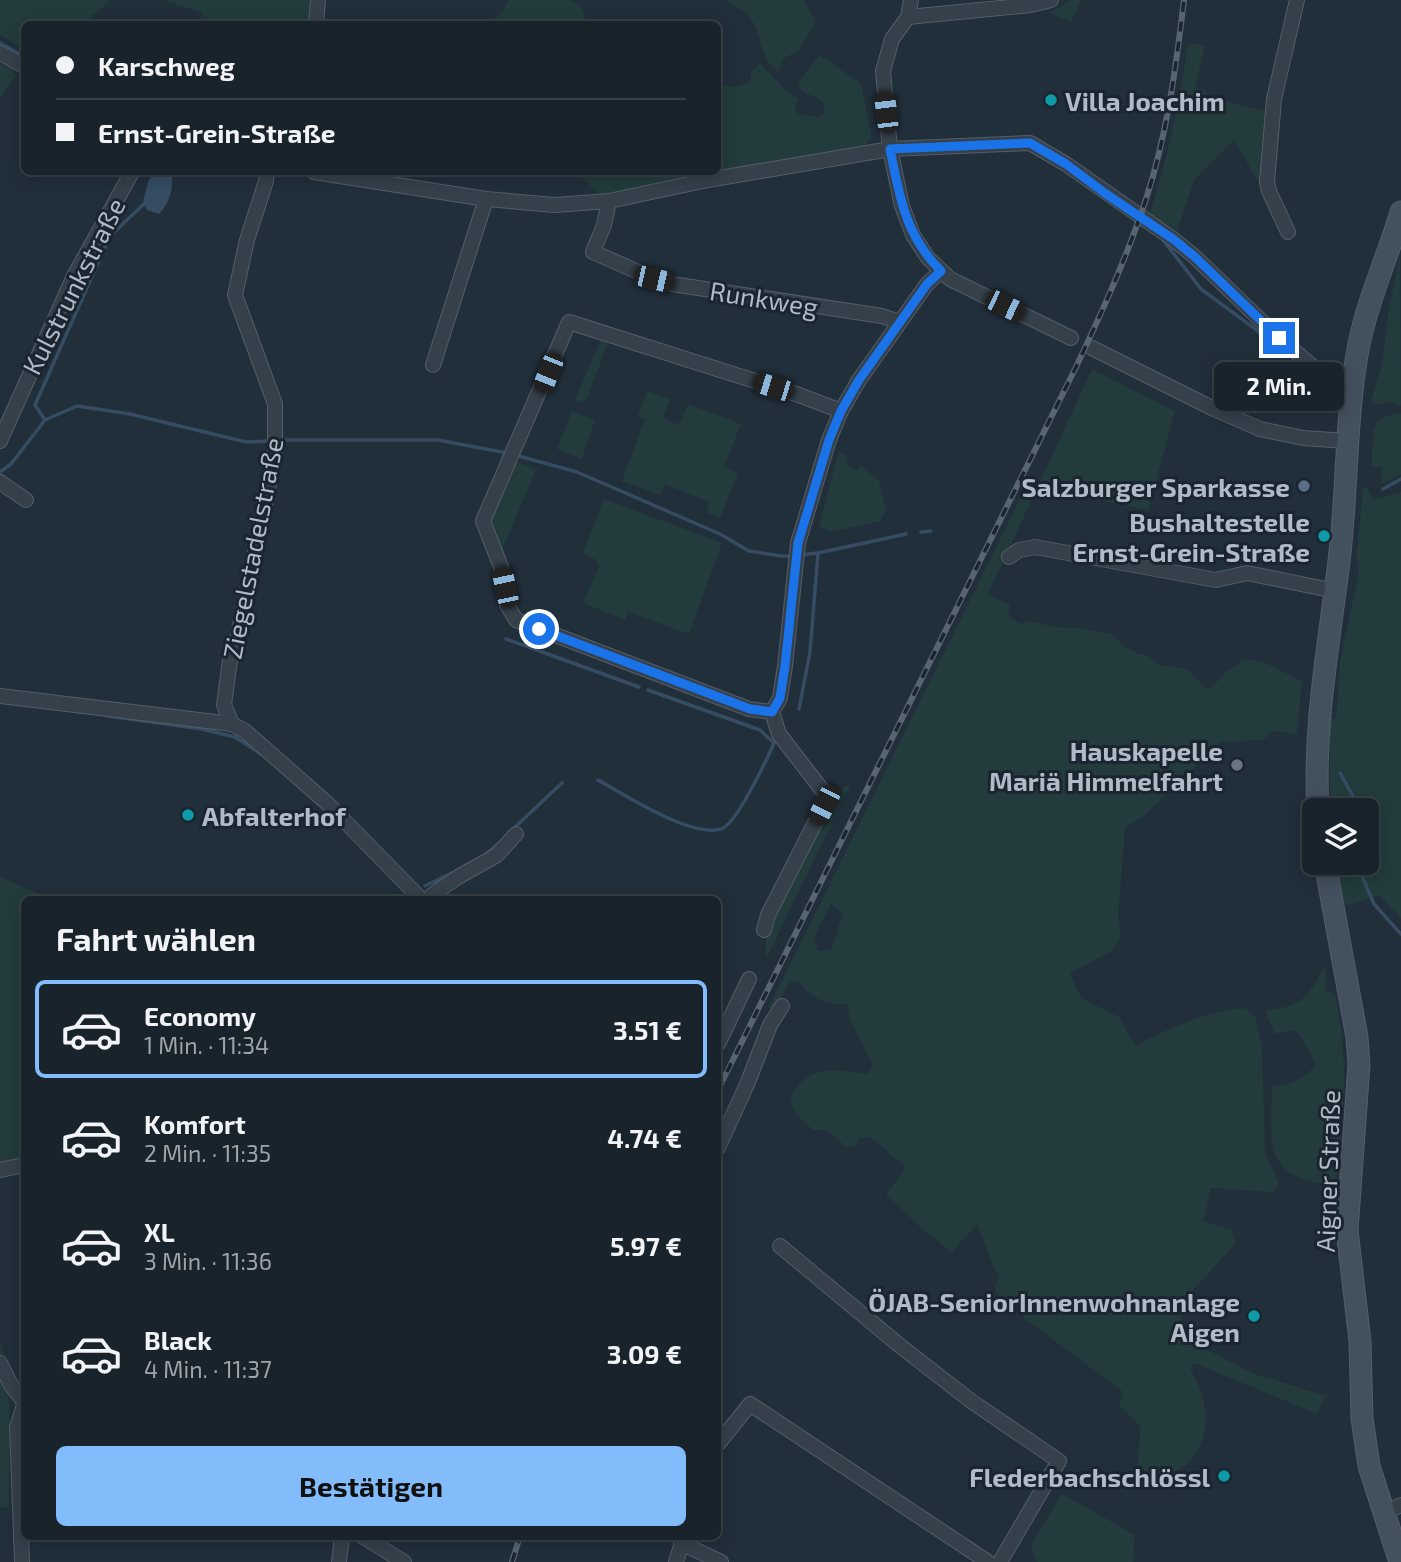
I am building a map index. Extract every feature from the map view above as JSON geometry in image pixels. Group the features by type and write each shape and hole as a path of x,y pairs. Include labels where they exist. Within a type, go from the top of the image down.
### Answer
{"main road":[{"path":"1318,798 1317,753 1348,473 1347,441 1353,383 1362,330 1401,212"},
{"name":"Aigner Straße","path":"1327,875 1357,1037 1359,1065 1348,1230 1360,1341 1363,1431 1369,1466 1392,1509 1399,1562"}],"street":[{"path":"316,21 318,0"},
{"path":"911,0 908,17 892,39 883,71 890,149 905,216 924,253 941,271 966,287 1071,338"},
{"path":"908,17 1031,5 1051,0"},
{"path":"1289,232 1267,182 1275,91 1297,0"},
{"path":"0,53 21,64"},
{"path":"333,175 486,199 548,205 609,201 708,180 890,149 1019,142 1037,147 1066,164 1173,239 1317,370 1338,382 1353,383"},
{"name":"Kulstrunkstraße","path":"0,441 74,276 130,175"},
{"name":"Ziegelstadelstraße","path":"232,724 224,705 230,660 238,635 275,449 275,404 235,295 247,240 267,175"},
{"path":"433,365 486,199"},
{"name":"Runkweg","path":"609,201 604,225 593,252 654,279 671,284 882,316 899,322"},
{"path":"764,930 768,915 824,805 826,794 779,734 772,712 780,698 785,666 798,543 829,440 841,411 899,322 927,284 941,271"},
{"path":"772,712 750,709 516,620 507,605 501,567 483,521 569,322 799,395 841,411"},
{"path":"1092,348 1260,429 1285,435 1347,441"},
{"path":"0,482 26,500"},
{"path":"1009,557 1020,550 1035,547 1216,580 1247,573 1335,591"},
{"path":"0,696 232,724 245,731 327,803 427,896"},
{"path":"432,896 458,877 497,855 516,834"},
{"path":"721,1038 749,979"},
{"path":"721,1141 770,1025 782,1006"},
{"path":"0,1170 21,1166"},
{"path":"780,1246 951,1385 1059,1461 1000,1562"},
{"path":"0,1363 21,1399"},
{"path":"721,1438 750,1404 988,1562"},
{"path":"21,1413 17,1427 21,1535"},
{"path":"21,1540 22,1562"},
{"path":"339,1562 342,1540"},
{"path":"368,1540 404,1562"},
{"path":"676,1562 683,1540 721,1562"}],"green space":[{"path":"0,0 111,0 86,21 21,21 21,47 0,35"},
{"path":"164,0 312,0 308,21 200,21 202,13"},
{"path":"509,0 570,0 581,6 585,21 490,21"},
{"path":"725,0 803,0 816,21 799,50 783,59 778,72 764,54 749,16"},
{"path":"1071,0 1081,0 1071,22 1050,13"},
{"path":"1188,43 1205,46 1195,88 1204,91 1221,114 1224,101 1269,112 1262,188 1234,140 1194,180 1177,231 1166,223 1149,217 1172,131"},
{"path":"820,55 861,84 872,137 851,163 817,165 795,173 750,179 639,202 601,195 579,176 721,175 721,84 738,87 751,82 751,72 760,63 786,91 798,99 795,107 797,114 816,117 825,114 822,101 802,91 798,82"},
{"path":"0,64 12,68 16,76 0,98"},
{"path":"1400,255 1401,406 1390,402 1375,405 1371,401 1382,365 1389,308"},
{"path":"600,341 608,343 587,398 582,403 575,400"},
{"path":"1092,369 1175,411 1148,510 1037,488"},
{"path":"647,391 670,399 663,418 679,425 688,404 741,424 724,467 738,473 720,518 707,513 710,502 664,484 660,495 622,481 645,419 638,416"},
{"path":"572,411 595,420 582,459 557,449"},
{"path":"1401,413 1401,474 1382,484 1381,467 1371,467 1374,429 1378,420"},
{"path":"839,451 848,457 845,462 857,471 861,466 879,481 886,511 880,521 831,532 819,526"},
{"path":"517,462 536,469 501,553 490,521"},
{"path":"1028,483 1037,488 988,594 1010,605 1008,616 1021,624 1030,621 1111,634 1124,646 1138,654 1147,655 1159,665 1187,669 1209,690 1225,673 1244,659 1266,663 1302,681 1297,734 1273,731 1263,740 1220,742 1143,817 1125,828 1118,917 1121,937 1112,951 1070,973 1081,998 1119,1017 1135,1046 1188,1021 1245,1008 1255,1016 1262,1047 1265,1152 1279,1184 1273,1192 1211,1188 1203,1221 1232,1230 1236,1243 1186,1298 1177,1334 1252,1373 1326,1396 1317,1414 1194,1363 1190,1368 1204,1403 1205,1432 1189,1462 1170,1473 1155,1474 1137,1469 1141,1427 1119,1406 1123,1392 1024,1318 1016,1299 1008,1302 996,1293 995,1284 1000,1277 977,1224 952,1252 923,1230 886,1194 906,1168 871,1137 859,1138 856,1147 846,1147 827,1130 813,1130 795,1113 790,1099 805,1079 823,1071 833,1070 868,1074 873,1065 850,1020 847,1004 820,1000 809,993 799,981 790,981 776,1008 771,1012 769,1007","holes":["831,904 843,915 830,950 818,951 814,937"]},
{"path":"1366,486 1373,500 1401,492 1401,918 1379,895 1345,906 1339,875 1379,875 1379,798 1330,798 1330,719 1336,719 1340,662 1359,572 1356,560 1363,489"},
{"path":"604,499 722,543 689,634 628,612 625,620 583,603 599,567 596,560 583,553"},
{"path":"850,785 766,959 770,921 832,792"},
{"path":"0,877 44,896 21,896 21,1158 0,1162"},
{"path":"1325,969 1326,990 1335,996 1340,1019 1344,1064 1337,1178 1328,1184 1307,1180 1291,1173 1281,1164 1275,1152 1271,1122 1272,1085 1284,1085 1297,1080 1316,1064 1299,1034 1291,1030 1275,1034 1266,1014 1267,1010 1287,1007 1302,999"},
{"path":"0,1341 9,1403 9,1508 0,1507"},
{"path":"1062,1494 1135,1535 1133,1562 1037,1562 1031,1545"}],"water":[{"path":"155,175 171,175 172,189 159,214 147,210 143,201 149,179"}],"waterway":[{"path":"0,43 21,54"},
{"path":"45,420 35,405 110,236 144,204"},
{"path":"1163,240 1201,289 1277,345"},
{"path":"1312,375 1341,398"},
{"path":"0,472 11,464 45,420 77,406 130,414 246,442 271,441"},
{"path":"278,440 438,440 507,453"},
{"path":"515,455 577,472 720,534 749,551 791,556"},
{"path":"1383,489 1401,479"},
{"path":"921,532 931,531"},
{"path":"799,555 906,534"},
{"path":"799,709 810,652 818,553"},
{"path":"506,639 639,687"},
{"path":"598,780 658,814 708,830 721,829 727,825 750,790 774,743 760,730 648,690"},
{"path":"108,716 202,729 235,737 261,754"},
{"path":"1340,773 1354,798"},
{"path":"512,830 562,783"},
{"path":"486,854 499,843"},
{"path":"425,886 452,873"},
{"path":"1362,875 1374,904 1401,934"}],"railway":[{"path":"721,1084 1076,367 1114,284 1139,221 1160,150 1174,76 1184,0"},
{"path":"512,1562 519,1540"}],"place":[{"name":"Villa Joachim","path":"1051,100"},
{"name":"Salzburger Sparkasse","path":"1304,486"},
{"name":"Bushaltestelle Ernst-Grein-Straße","path":"1324,536"},
{"name":"Hauskapelle Mariä Himmelfahrt","path":"1237,765"},
{"name":"Abfalterhof","path":"188,815"},
{"name":"ÖJAB-SeniorInnenwohnanlage Aigen","path":"1254,1316"},
{"name":"Flederbachschlössl","path":"1224,1476"}],"route":[{"path":"539,629 750,709 772,712 780,698 785,666 798,543 829,440 841,411 859,380 927,284 941,271 924,253 905,216 890,149 1030,143 1066,164 1173,239 1279,338"}]}
